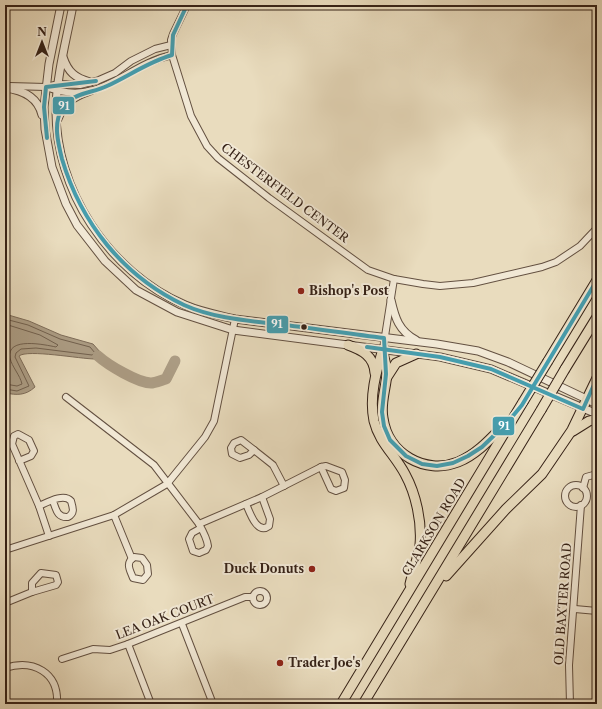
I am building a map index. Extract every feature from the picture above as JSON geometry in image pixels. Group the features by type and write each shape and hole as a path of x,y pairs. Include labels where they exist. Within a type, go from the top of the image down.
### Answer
{"main road":[{"name":"CLARKSON ROAD","path":"341,704 597,280"},
{"path":"364,704 597,317"},
{"path":"348,344 364,351 375,367 372,405 379,436 405,474 416,503 419,517 420,544 408,593"},
{"path":"375,377 383,349"},
{"path":"383,349 387,373 382,404 387,434 399,451 411,460 426,465 442,466 458,462 472,454 518,411"},
{"path":"385,380 390,369 396,362 416,354"},
{"path":"427,599 501,515 542,474 569,435 597,378"},
{"path":"569,435 589,421 597,419"}],"street":[{"path":"45,127 46,87 49,64 61,5"},
{"path":"73,5 58,88 56,125 65,171 80,207 109,249 128,268 160,292 186,305 235,320 419,342 478,351 508,362 597,404"},
{"name":"CHESTERFIELD CENTER","path":"187,5 172,34 172,55 191,116 202,138 218,158 368,270 394,279 440,286 455,285 542,267 570,254 589,238 597,228"},
{"path":"58,88 80,85 115,73 131,61 155,49 171,44"},
{"path":"56,125 61,110 68,101 90,91 106,87 156,59 172,55"},
{"path":"63,57 67,68 72,74 90,82"},
{"path":"5,87 46,87 90,91"},
{"path":"5,87 18,89 29,95 40,107 52,167 66,204 77,226 105,261 136,290 158,303 190,317 233,330 440,357 491,369 597,414"},
{"path":"383,349 394,279"},
{"path":"391,300 398,325 406,335 419,342"},
{"path":"5,550 114,515 167,484 205,437 214,421 235,320"},
{"path":"66,397 154,465 200,526 321,467 330,466 342,472 345,480 344,488 336,491 331,489 321,467"},
{"path":"19,462 31,456 34,450 29,440 18,434 11,440 19,462 39,506 49,536"},
{"path":"254,450 273,465 284,486"},
{"path":"581,505 571,505 566,500 565,493 573,485 583,488 586,477 596,474"},
{"name":"OLD BAXTER ROAD","path":"570,704 569,665 575,609 581,505 586,497 583,488"},
{"path":"246,504 257,525 265,528 269,526 270,521 262,497"},
{"path":"39,506 53,500"},
{"path":"114,515 132,559"},
{"path":"5,603 32,592 56,585 58,582 57,576 54,574 41,573 32,582 32,592"},
{"name":"LEA OAK COURT","path":"62,659 93,649 110,650 182,624 245,597 253,598"},
{"path":"575,609 597,611"},
{"path":"182,624 213,704"},
{"path":"128,644 151,704"},
{"path":"5,668 25,664 43,670 54,685 57,704"}],"water":[{"path":"5,314 29,321 61,335 93,344 101,353 95,359 43,354 24,354 19,356 35,387 28,392 21,394 5,393"}],"waterway":[{"path":"98,356 123,373 139,380 151,383 166,379 175,361"}],"transit line":[{"name":"91","path":"187,5 173,35 172,55 147,65 98,90 74,97 64,106 59,115 57,127 60,153 70,182 80,205 93,226 107,245 124,263 142,279 162,293 196,310 221,316 247,321 384,338 386,374 382,412 384,426 390,440 406,456 422,464 437,466 453,463 468,456 482,447 507,423 522,405 597,280"},
{"name":"91","path":"47,138 44,107 46,87 96,81"},
{"name":"91","path":"367,347 440,357 491,369 583,409 597,378"}],"place":[{"name":"Bishop's Post","path":"301,291"},
{"name":"Duck Donuts","path":"312,569"},
{"name":"Trader Joe's","path":"280,663"}]}
